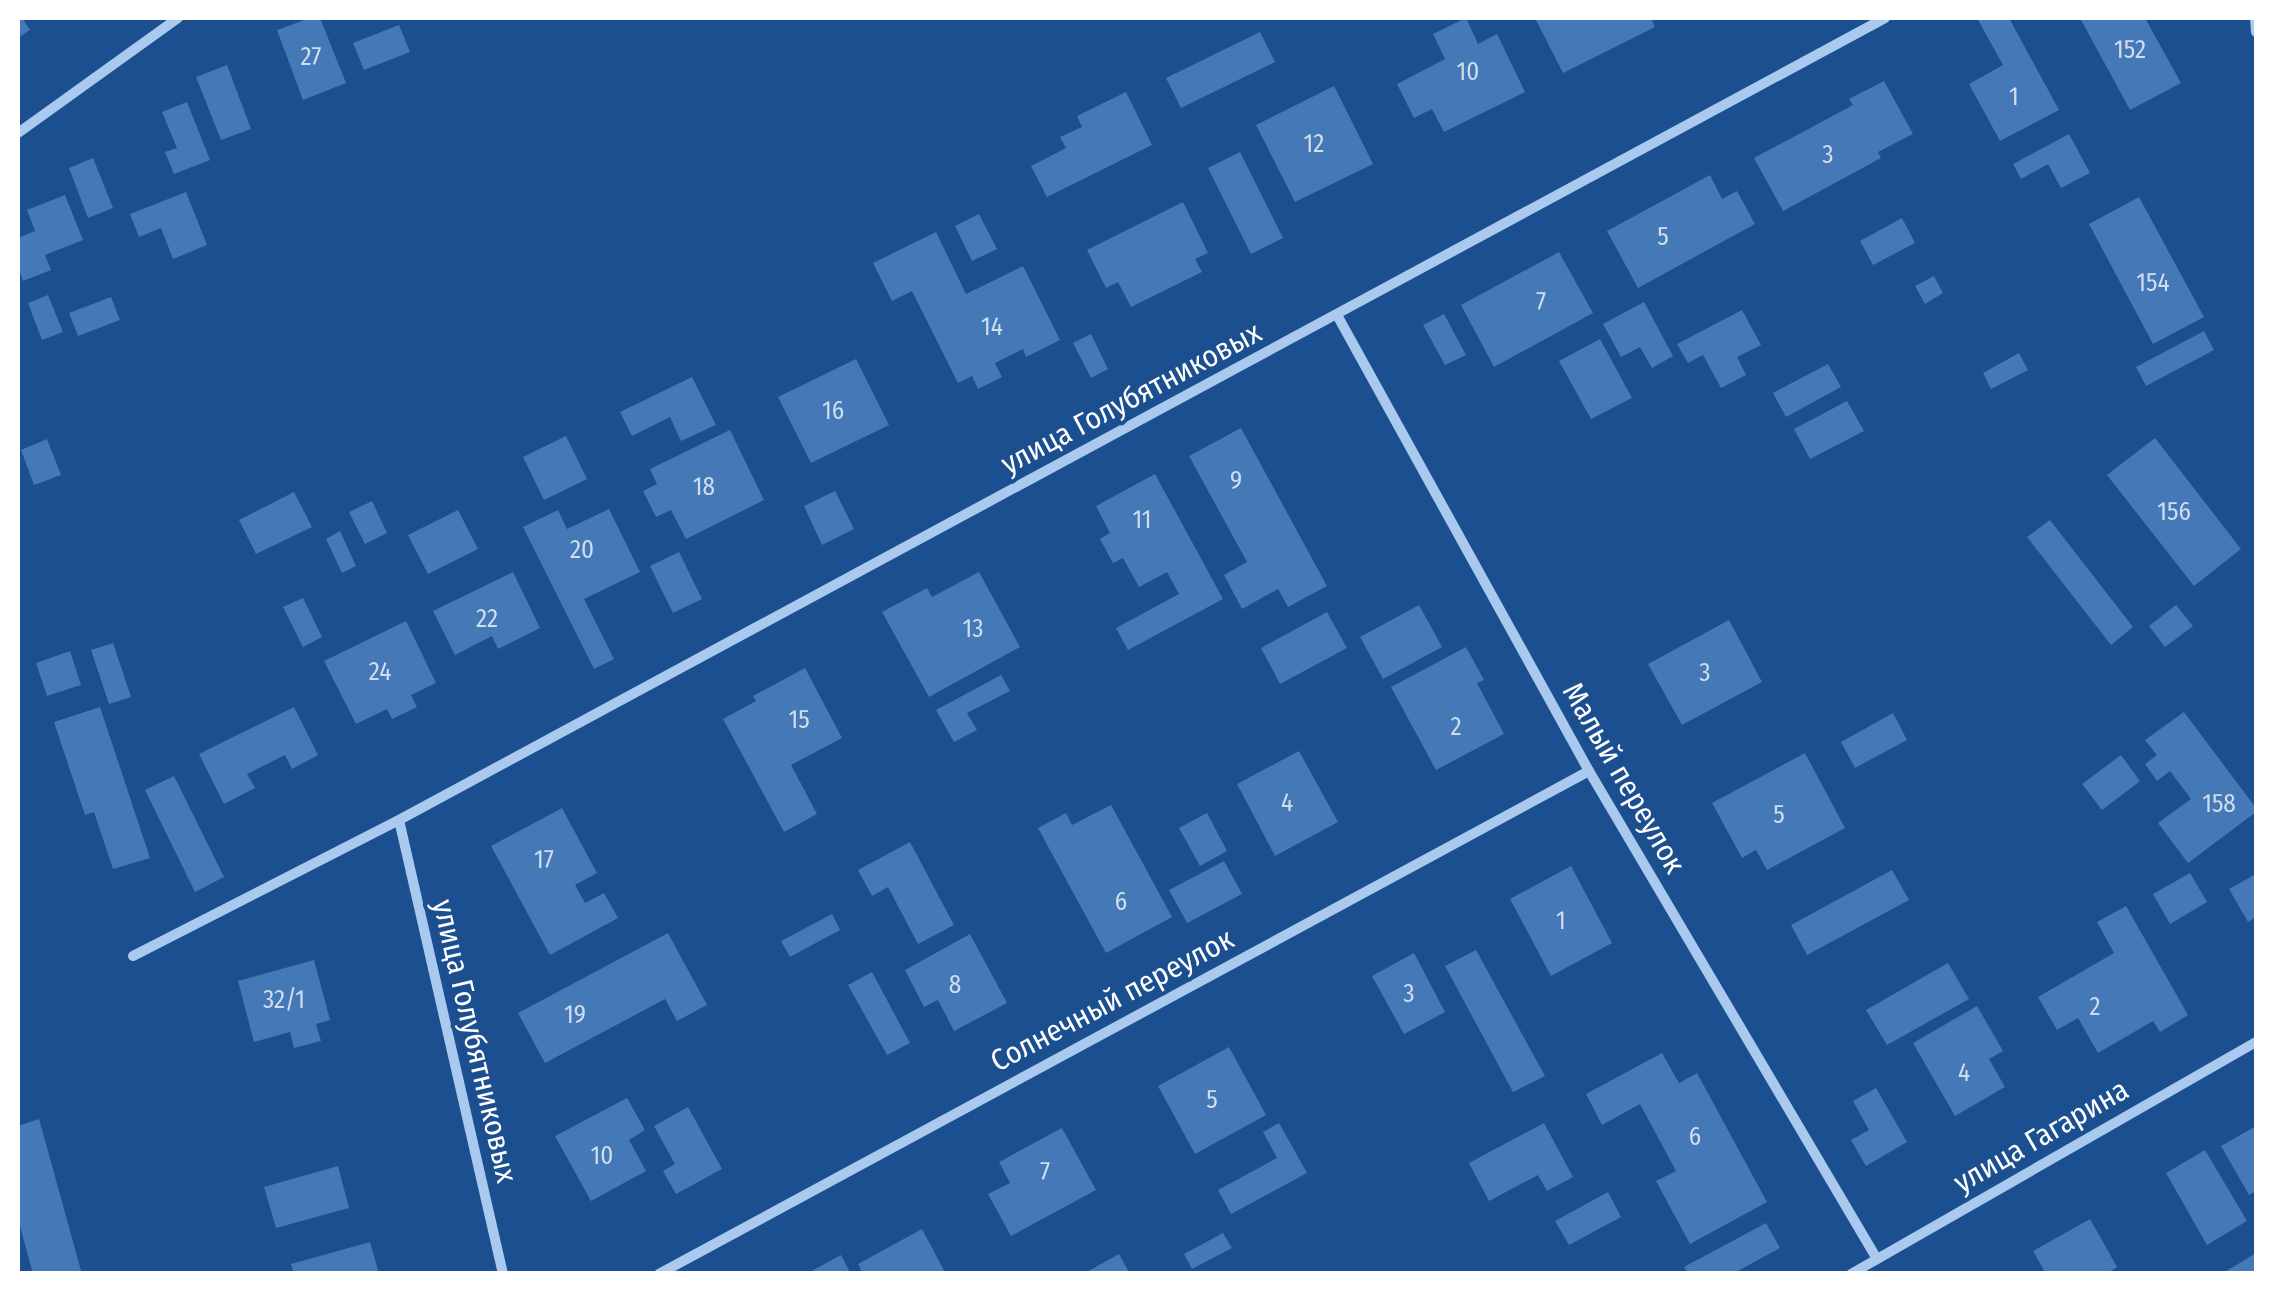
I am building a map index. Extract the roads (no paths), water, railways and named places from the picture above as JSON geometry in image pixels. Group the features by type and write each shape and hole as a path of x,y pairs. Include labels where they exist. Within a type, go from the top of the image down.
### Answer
{"street":[{"path":"18,133 178,18"},
{"name":"улица Голубятниковых","path":"133,956 399,820 1885,18"},
{"path":"2254,18 2256,32"},
{"name":"Малый переулок","path":"1337,315 1589,770 1877,1259"},
{"name":"Солнечный переулок","path":"659,1274 1589,770"},
{"name":"улица Голубятниковых","path":"399,820 503,1274"},
{"name":"улица Гагарина","path":"1851,1274 2256,1042"}]}
